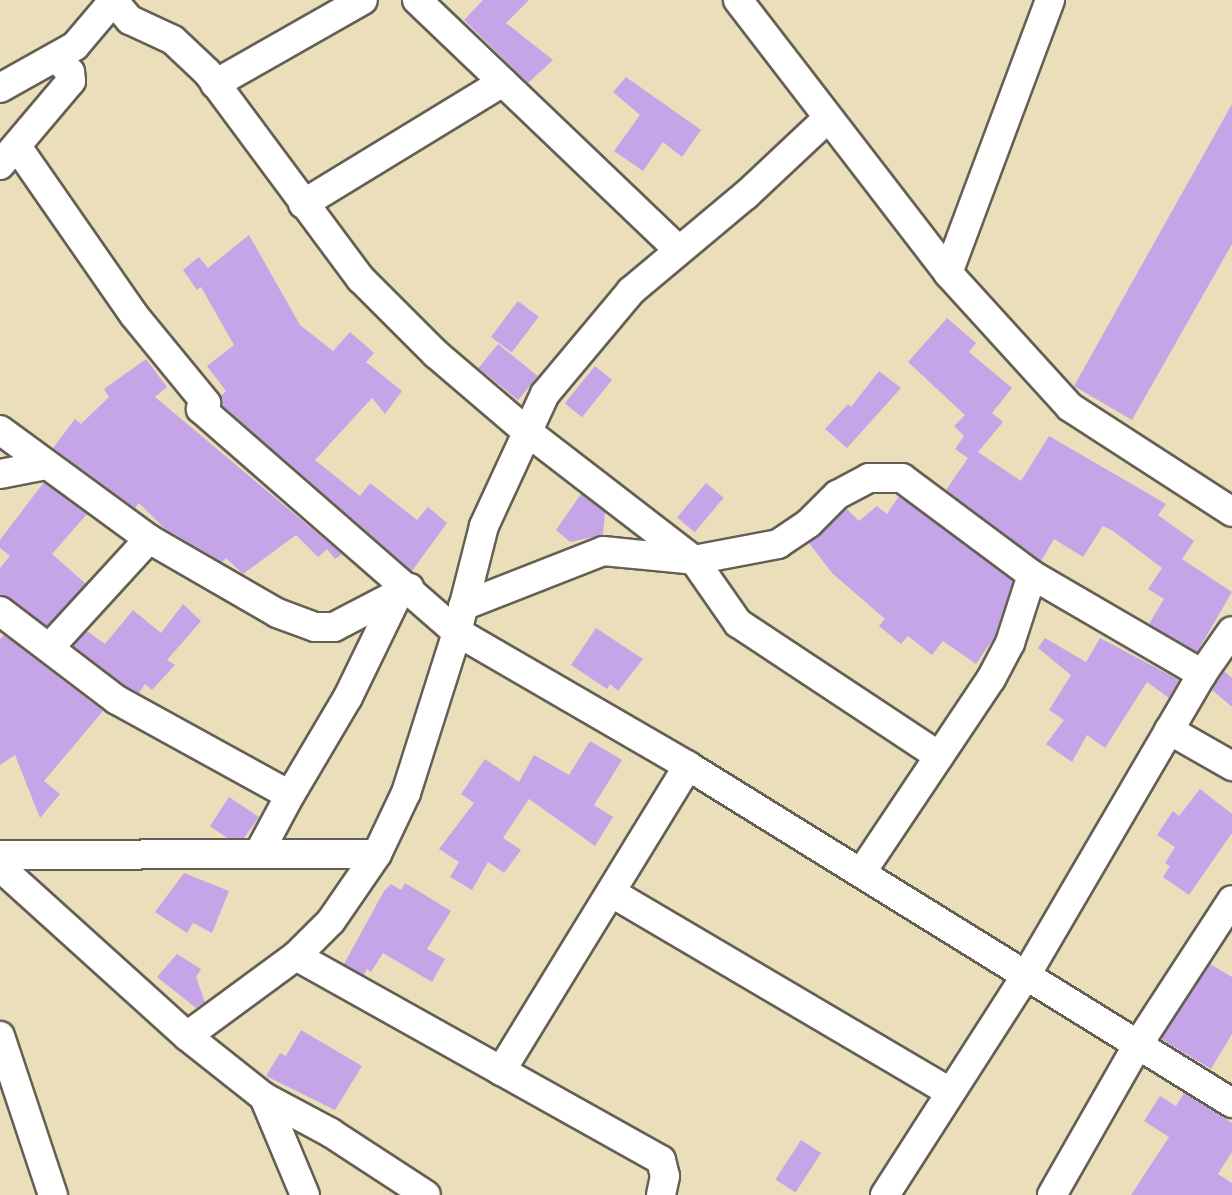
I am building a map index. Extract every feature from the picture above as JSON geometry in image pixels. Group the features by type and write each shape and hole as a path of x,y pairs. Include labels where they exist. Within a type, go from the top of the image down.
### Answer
{"street":[{"path":"0,88 58,59 75,46 113,0 130,20 173,40 215,84 360,279 436,354 525,430 694,560 738,624 939,757"},
{"path":"215,84 363,0"},
{"path":"417,0 679,250"},
{"path":"738,0 948,273 1070,408 1232,512"},
{"path":"948,273 1049,0"},
{"path":"58,59 70,72 71,81 9,156 206,403 201,409 403,591 460,619 688,765 1232,1103"},
{"path":"303,204 503,82"},
{"path":"187,1036 296,956 331,920 377,853 406,793 460,619 484,526 525,430 545,394 586,341 631,291 828,118"},
{"path":"0,430 149,539 276,613 315,627 350,621 403,591"},
{"path":"0,474 46,465"},
{"path":"460,619 603,551 694,560 778,544 809,523 837,495 869,478 902,478 1031,575 1202,674"},
{"path":"49,648 149,539"},
{"path":"861,873 939,757 1010,643 1031,575"},
{"path":"260,850 348,697 403,591"},
{"path":"0,611 166,730 290,794"},
{"path":"885,1195 1026,976 1202,674 1232,631"},
{"path":"1169,730 1232,766"},
{"path":"501,1071 688,765"},
{"path":"0,855 260,850 377,853"},
{"path":"0,867 187,1036 264,1097 331,1133 426,1195"},
{"path":"612,892 950,1092"},
{"path":"1052,1195 1137,1046 1228,915"},
{"path":"296,956 661,1160 665,1176 661,1195"},
{"path":"0,1036 53,1195"},
{"path":"264,1097 305,1195"}],"building":[{"path":"483,0 529,0 506,23 553,60 528,83 464,20"},
{"path":"626,77 701,130 682,157 663,142 643,171 614,151 640,115 613,92"},
{"path":"1232,104 1232,244 1132,420 1074,386"},
{"path":"249,235 300,325 333,351 350,332 374,353 366,362 402,391 385,414 372,398 315,460 360,496 370,483 417,520 428,507 447,523 412,571 222,405 221,396 226,391 207,366 234,345 201,287 197,290 183,270 199,257 208,268"},
{"path":"518,301 539,317 512,353 491,337"},
{"path":"947,318 976,343 969,352 1012,388 992,413 1003,422 978,452 1021,481 1049,436 1166,504 1158,515 1194,541 1182,559 1232,592 1197,652 1149,624 1164,599 1148,589 1162,568 1113,531 1103,526 1083,557 1054,539 1041,561 946,490 968,458 955,449 964,436 954,426 965,415 908,362"},
{"path":"498,344 538,376 518,400 478,368"},
{"path":"146,359 167,387 155,397 342,554 335,559 327,549 318,557 296,535 243,574 226,558 222,562 164,528 139,503 135,508 53,448 75,419 81,424 109,397 104,389"},
{"path":"595,366 612,380 582,417 565,403"},
{"path":"879,371 901,388 847,448 825,429 848,404 851,407"},
{"path":"44,482 87,514 52,554 86,584 47,626 0,595 0,568 10,556 0,548 0,540"},
{"path":"706,483 724,498 695,532 677,517"},
{"path":"581,494 605,512 603,535 570,542 556,530"},
{"path":"899,496 1013,581 995,636 976,664 943,641 932,655 908,636 901,644 879,626 885,619 832,573 809,543 847,509 859,521 877,506 887,514"},
{"path":"183,604 201,621 167,660 175,665 152,690 145,684 139,693 126,686 73,646 87,631 105,644 133,610 161,633"},
{"path":"596,628 643,659 618,691 610,684 607,689 571,665"},
{"path":"4,635 103,711 44,781 60,794 40,818 15,755 0,765 0,639"},
{"path":"1045,638 1086,662 1100,638 1179,680 1169,698 1147,682 1105,748 1087,735 1072,762 1046,744 1064,720 1049,710 1071,675 1038,648"},
{"path":"1224,671 1232,678 1232,707 1212,690"},
{"path":"590,741 622,760 594,805 613,817 595,846 529,799 503,838 521,850 504,873 488,862 472,890 450,877 459,862 439,849 474,803 461,794 485,759 519,782 534,755 569,775"},
{"path":"1200,789 1232,814 1232,833 1189,895 1163,877 1170,866 1165,863 1175,847 1157,835 1173,811 1179,816"},
{"path":"229,797 259,817 244,838 227,838 210,826"},
{"path":"184,873 229,891 212,933 193,923 187,933 155,912"},
{"path":"405,883 451,911 427,949 445,959 432,982 383,953 371,972 367,969 364,975 344,964 384,891 391,884 401,890"},
{"path":"177,954 201,969 196,977 205,1002 196,1008 157,977"},
{"path":"1210,964 1232,977 1232,1034 1211,1069 1161,1039"},
{"path":"301,1030 362,1066 335,1110 266,1076 280,1053 286,1056"},
{"path":"1184,1093 1232,1123 1232,1152 1218,1174 1232,1183 1232,1195 1131,1195 1169,1137 1144,1121 1160,1096 1176,1106"},
{"path":"801,1140 821,1153 796,1192 775,1179"}]}
